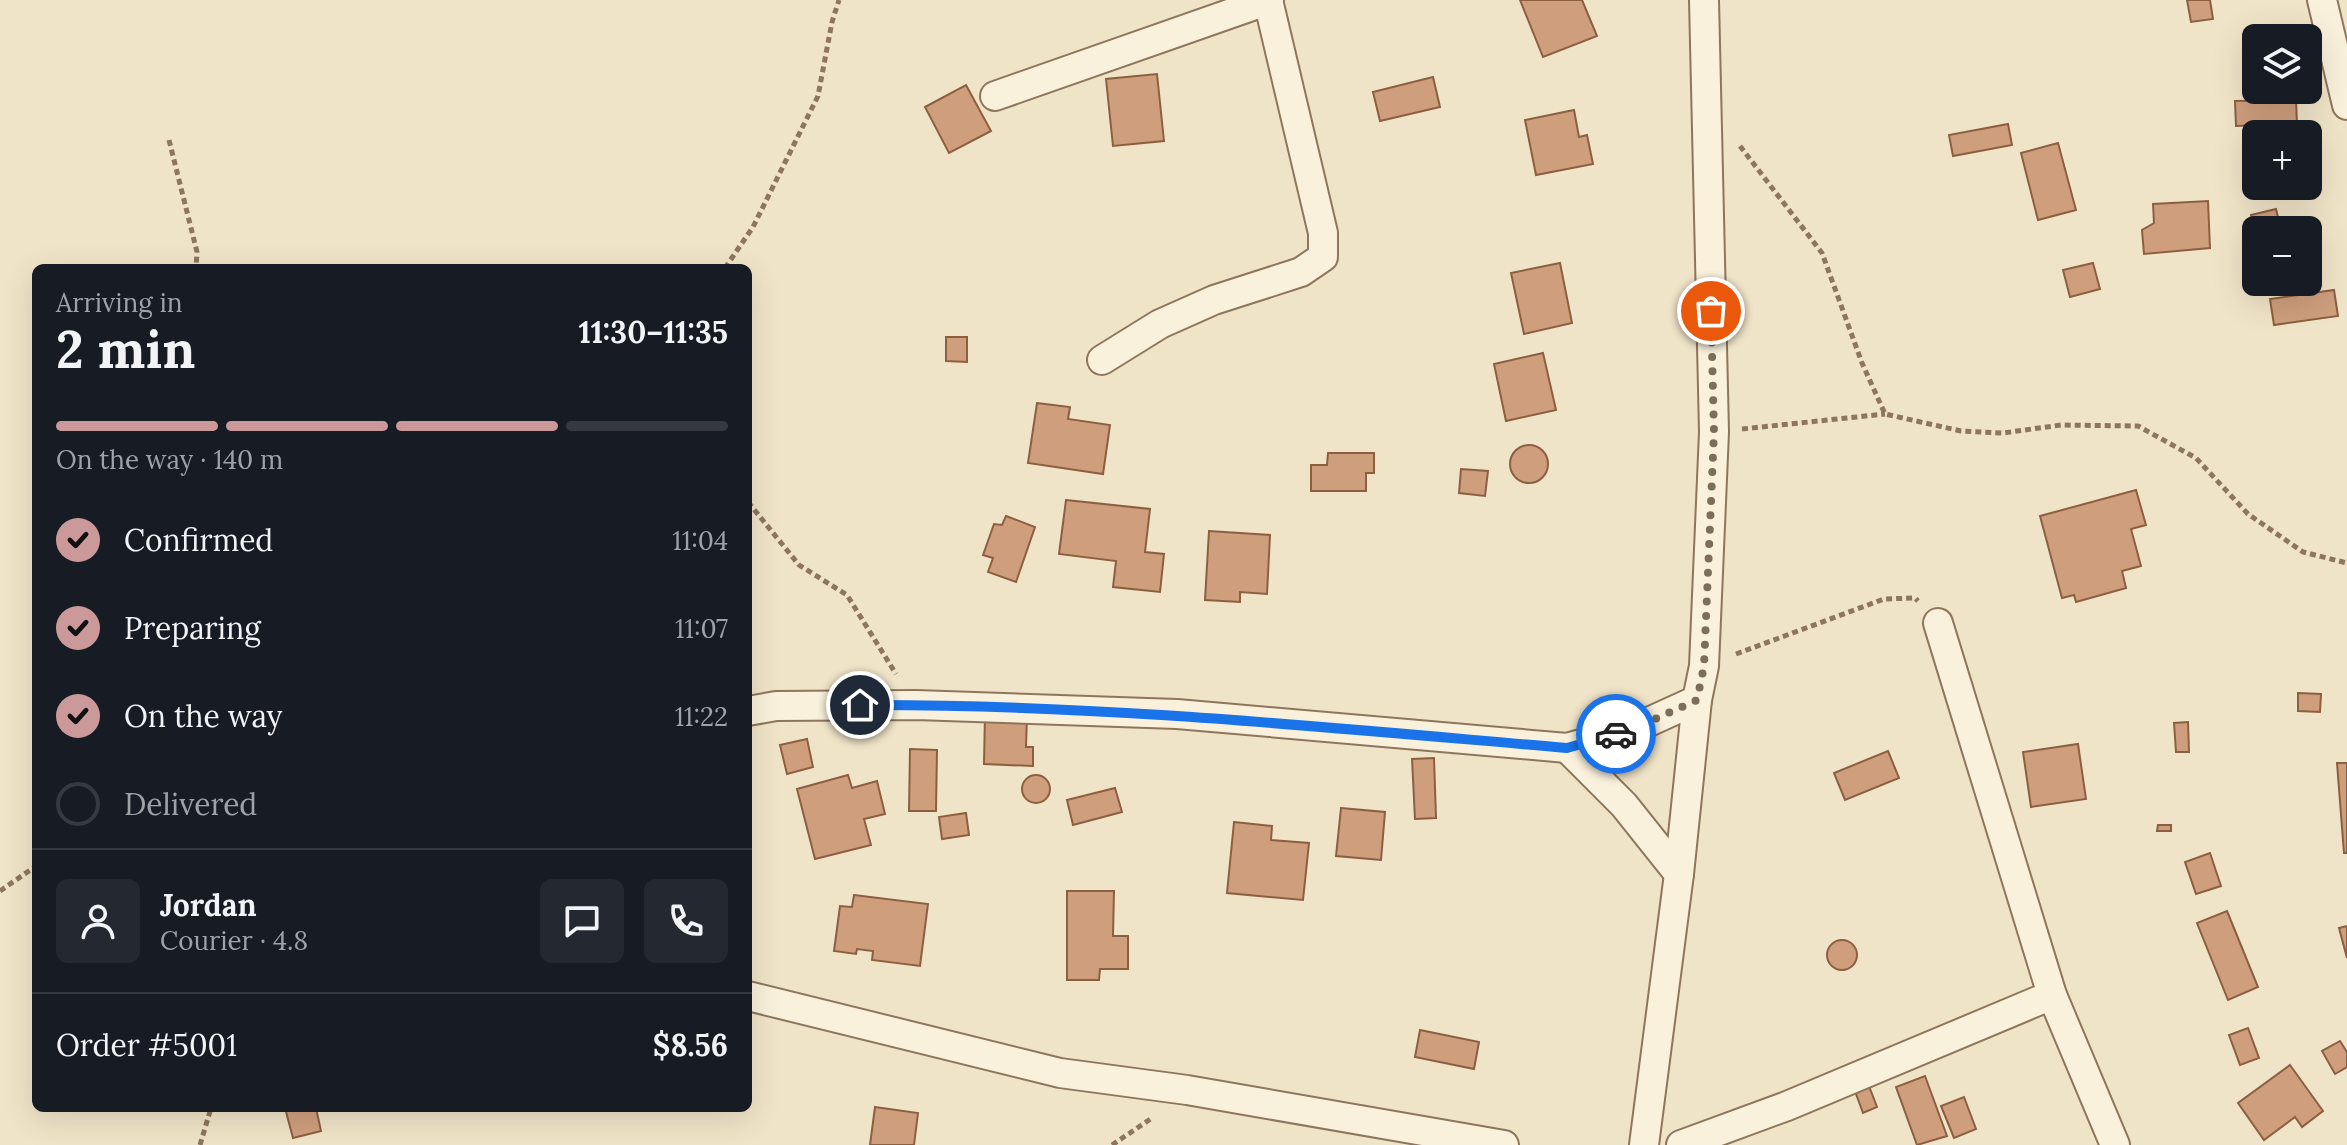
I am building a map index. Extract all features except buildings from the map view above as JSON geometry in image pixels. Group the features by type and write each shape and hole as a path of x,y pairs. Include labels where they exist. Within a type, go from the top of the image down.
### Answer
{"street":[{"path":"995,96 1269,0 1323,233 1323,257 1301,272 1214,300 1160,324 1102,360"},
{"path":"1644,1145 1679,874 1697,700 1704,666 1714,432 1704,0"},
{"path":"2322,0 2347,105"},
{"path":"1938,623 2052,995 2115,1145"},
{"path":"752,710 776,706 916,705 1177,714 1567,748 1631,730 1697,700"},
{"path":"1567,748 1624,805 1679,874"},
{"path":"1681,1145 1787,1106 2052,995"},
{"path":"752,997 1060,1073 1187,1090 1504,1145"}],"path":[{"path":"728,264 753,227 818,96 839,0"},
{"path":"1706,101 1822,253 1862,363 1885,414"},
{"path":"169,140 197,252 196,264"},
{"path":"1714,432 1885,414 1961,431 2003,433 2061,425 2138,426 2196,458 2248,514 2303,552 2347,563"},
{"path":"752,507 799,565 847,595 916,705"},
{"path":"1704,666 1884,599 1915,598 1938,623"},
{"path":"0,891 32,869"},
{"path":"200,1145 210,1112"}],"way so far":[{"path":"1616,734 1697,700 1704,666 1714,432 1711,311"}],"route":[{"path":"860,705 1177,714 1567,748 1616,734"}]}
